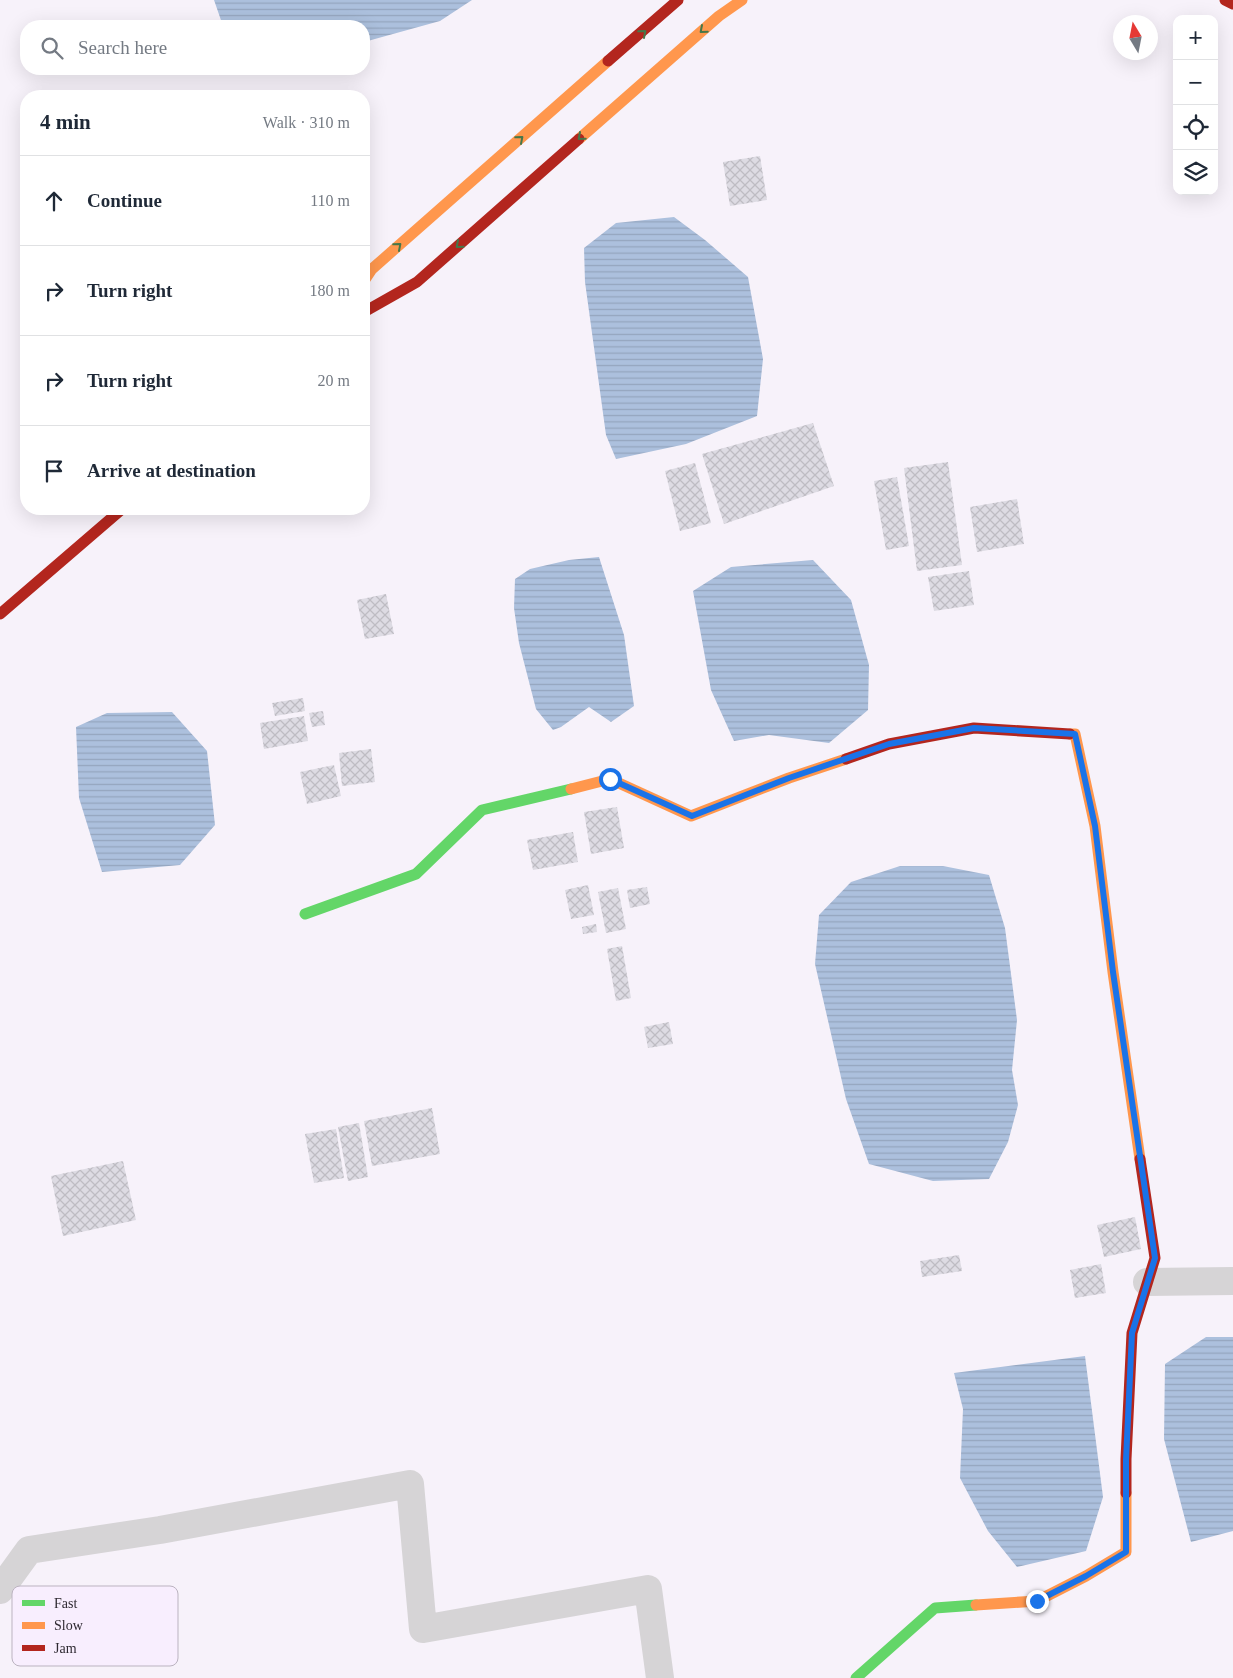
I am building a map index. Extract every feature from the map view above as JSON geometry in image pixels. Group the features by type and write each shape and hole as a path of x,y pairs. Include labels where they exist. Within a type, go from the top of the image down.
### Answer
{"main road":[{"path":"370,272 678,0"},
{"path":"370,309 417,282 719,16 742,0"},
{"path":"1225,0 1233,4"},
{"path":"0,614 115,515"},
{"path":"305,914 416,874 482,810 610,779 692,816 789,778 889,744 974,728 1075,734 1095,826 1113,972 1155,1258 1132,1333 1126,1460 1126,1552 1086,1576 1037,1601 935,1608 856,1678"}],"street":[{"path":"1147,1282 1233,1281"},
{"path":"0,1590 29,1550 160,1530 410,1484 423,1628 648,1589 660,1678"}],"water":[{"path":"214,0 472,0 440,21 370,40 370,20 221,20"},
{"path":"674,217 705,240 748,277 763,359 757,416 686,444 616,459 606,435 585,282 584,248 616,223"},
{"path":"599,557 624,635 634,706 611,722 589,707 561,727 553,730 536,709 519,643 514,608 515,579 530,569 569,560"},
{"path":"813,560 851,600 869,665 868,710 829,743 769,735 734,741 711,690 693,591 731,567"},
{"path":"172,712 207,751 215,825 180,865 102,872 79,798 76,727 107,713"},
{"path":"900,866 943,866 989,875 1005,928 1017,1020 1012,1070 1018,1105 1008,1142 989,1179 933,1181 869,1164 846,1099 815,964 819,915 851,882"},
{"path":"1206,1337 1233,1337 1233,1531 1191,1542 1164,1439 1165,1364"},
{"path":"1085,1356 1103,1497 1086,1551 1017,1567 988,1531 960,1478 963,1409 954,1373"}],"building":[{"path":"760,156 767,200 730,206 723,162"},
{"path":"813,423 834,486 724,524 702,454"},
{"path":"948,462 962,565 917,571 904,468"},
{"path":"695,463 711,523 680,531 665,471"},
{"path":"897,477 909,546 886,550 874,481"},
{"path":"1017,499 1024,544 977,552 970,507"},
{"path":"969,571 974,605 934,611 928,577"},
{"path":"386,594 394,634 365,639 357,600"},
{"path":"303,698 305,711 275,716 272,703"},
{"path":"323,711 325,725 312,727 309,713"},
{"path":"304,716 308,741 264,749 260,723"},
{"path":"371,749 375,782 342,786 339,753"},
{"path":"334,765 341,796 307,804 300,772"},
{"path":"617,807 624,848 591,854 584,812"},
{"path":"573,832 578,862 533,870 527,840"},
{"path":"588,885 594,915 571,919 565,890"},
{"path":"647,887 650,904 630,908 627,890"},
{"path":"618,888 626,929 606,933 598,892"},
{"path":"596,924 597,932 583,934 582,927"},
{"path":"622,946 631,998 616,1001 607,949"},
{"path":"669,1022 673,1044 648,1048 644,1027"},
{"path":"432,1108 440,1154 372,1166 364,1121"},
{"path":"359,1123 368,1177 348,1181 338,1127"},
{"path":"336,1129 344,1178 314,1183 305,1134"},
{"path":"123,1161 136,1220 63,1236 51,1176"},
{"path":"1135,1217 1141,1249 1104,1257 1097,1225"},
{"path":"959,1255 962,1271 922,1277 920,1261"},
{"path":"1101,1264 1106,1293 1075,1298 1070,1270"}],"traffic: fast":[{"path":"305,914 416,874 482,810 571,789"},
{"path":"856,1678 935,1608 976,1605"}],"traffic: slow":[{"path":"579,139 719,16 742,0"},
{"path":"370,272 608,61"},
{"path":"1070,734 1075,734 1095,826 1113,972 1140,1159"},
{"path":"571,789 610,779 691,816 789,778 846,759"},
{"path":"976,1605 1037,1601 1086,1576 1126,1552 1126,1493"}],"traffic: jam":[{"path":"608,61 678,0"},
{"path":"1225,0 1233,4"},
{"path":"370,309 417,282 579,139"},
{"path":"0,614 115,515"},
{"path":"846,759 889,744 974,728 1070,734"},
{"path":"1126,1493 1132,1333 1155,1258 1140,1159"}],"route":[{"path":"610,779 692,816 789,778 889,744 974,728 1075,734 1095,826 1113,972 1155,1258 1132,1333 1126,1460 1126,1552 1086,1576 1037,1601"}]}
